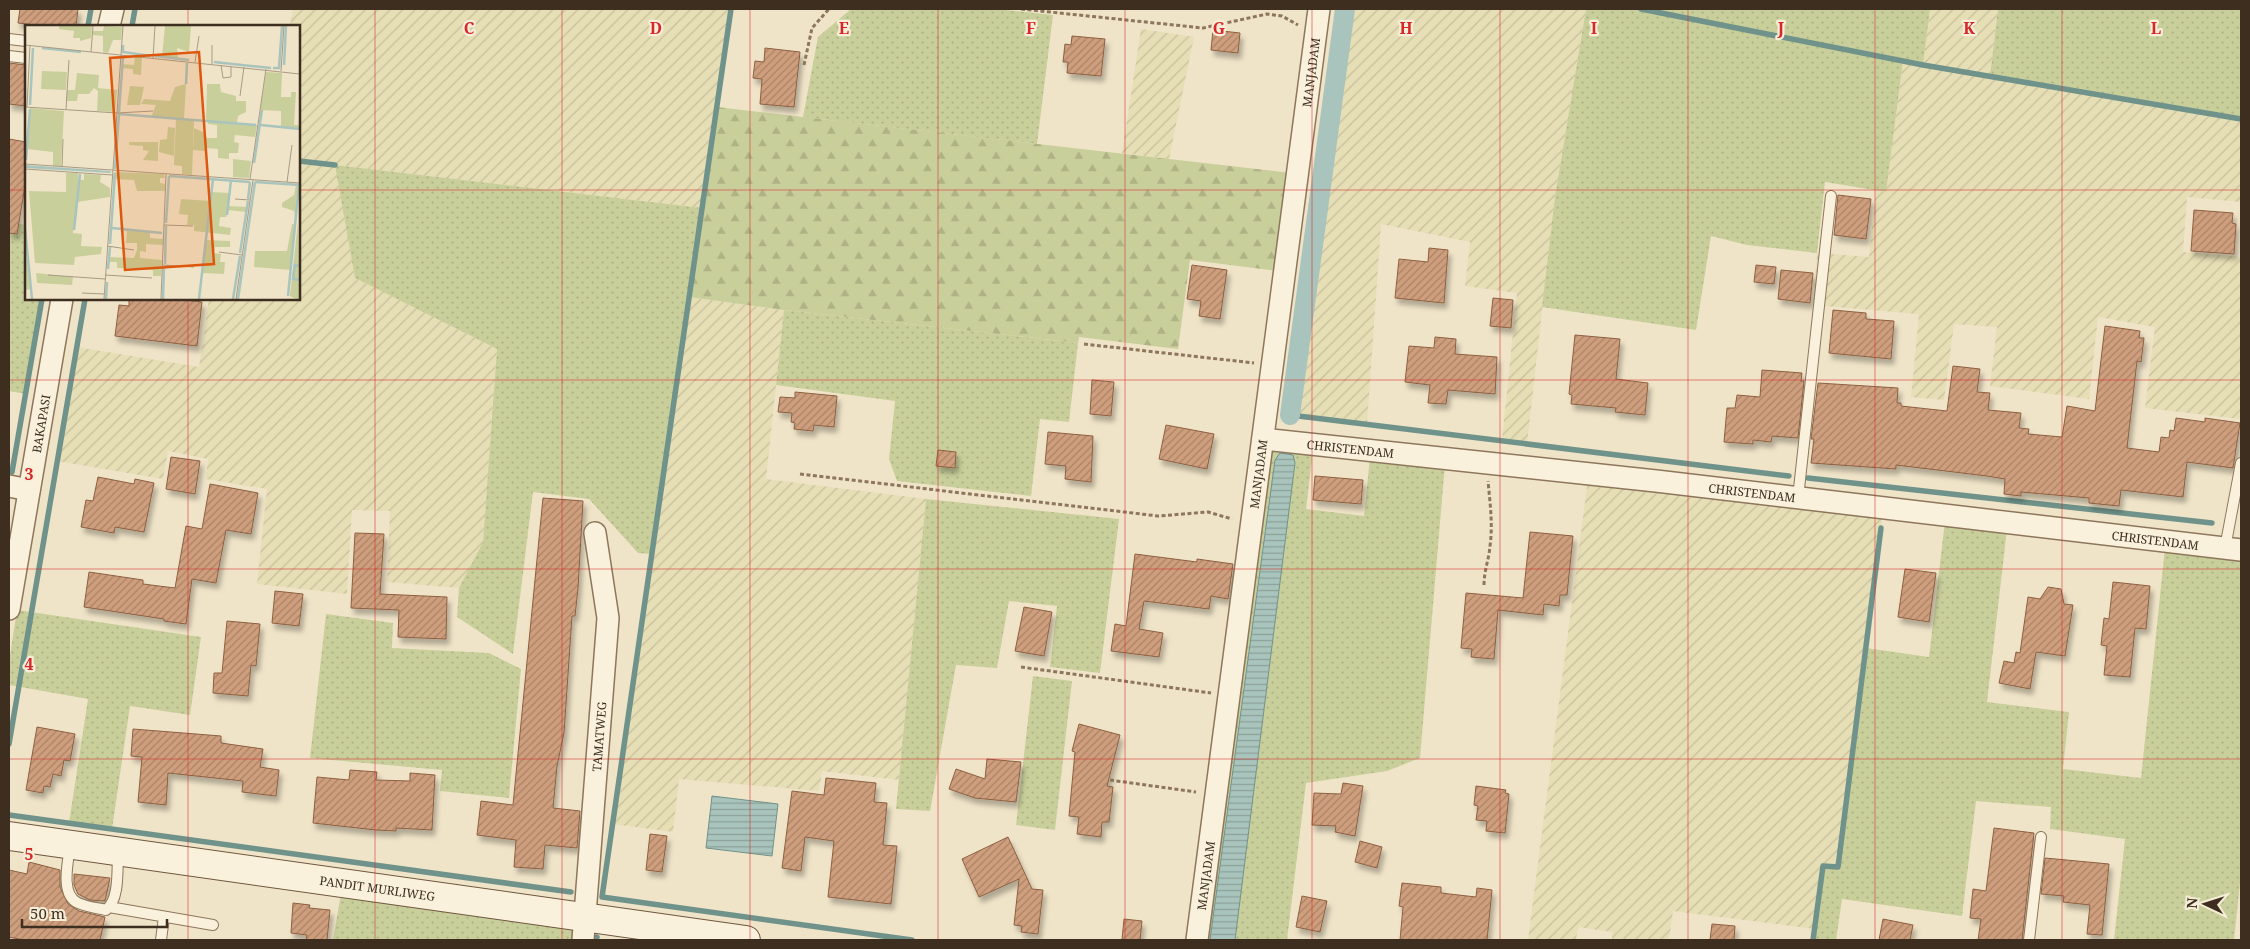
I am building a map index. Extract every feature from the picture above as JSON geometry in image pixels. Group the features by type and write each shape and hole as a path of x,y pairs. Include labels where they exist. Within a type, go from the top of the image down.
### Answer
{"street":[{"path":"110,25 113,9"},
{"name":"MANJADAM","path":"1197,940 1319,9"},
{"name":"BAKAPASI","path":"9,609 19,488 62,300"},
{"name":"CHRISTENDAM","path":"1263,439 1798,498 2233,549"},
{"name":"TAMATWEG","path":"584,929 608,618 595,533"},
{"name":"PANDIT MURLIWEG","path":"9,836 118,852 584,929 746,940"}],"lane":[{"path":"9,39 25,41"},
{"path":"9,56 25,58"},
{"path":"1798,498 1831,196"},
{"path":"2233,549 2241,463"},
{"path":"2030,940 2041,837"},
{"path":"70,846 67,874 69,894 78,903 106,910 110,907 213,925"},
{"path":"110,907 114,894 118,852"},
{"path":"161,940 164,917"}],"path":[{"path":"804,65 812,28 829,9"},
{"path":"1021,9 1203,28 1267,14 1282,16 1316,36"},
{"path":"1084,344 1272,365"},
{"path":"1484,585 1484,569 1490,547 1491,523 1488,463"},
{"path":"800,474 1158,516 1208,512 1252,524"},
{"path":"1021,667 1229,695"},
{"path":"1110,780 1216,795"}],"shaded area":[{"path":"293,9 731,9 702,208 336,165 355,278 497,349 483,542 459,588 387,582 390,511 352,510 347,594 257,584 267,489 206,479 208,459 168,451 163,479 57,461 77,347 199,367 209,300 300,300 300,25 290,25"},
{"path":"1345,9 1586,9 1555,197 1527,443 1502,440 1517,293 1465,286 1470,242 1381,224 1367,424 1290,415"},
{"path":"1930,9 1998,9 1990,76 2241,119 2241,202 2187,197 2183,252 2241,257 2241,419 2145,408 2155,327 2098,317 2089,399 1990,386 1997,327 1954,324 1944,400 1911,397 1919,314 1813,305 1817,253 1869,257 1876,191 1886,192 1903,61 1923,65"},
{"path":"1141,29 1194,37 1169,159 1122,153"},
{"path":"689,297 784,310 766,479 926,499 899,780 822,771 819,791 679,779 673,832 613,824"},
{"path":"1588,479 1883,513 1838,867 1823,866 1815,929 1673,911 1669,940 1612,940 1612,932 1578,927 1576,940 1528,940"}],"green space":[{"path":"851,9 997,9 1053,15 1037,144 803,117 818,37"},
{"path":"1586,9 1930,9 1923,65 1903,61 1886,192 1825,182 1817,253 1747,245 1711,236 1696,330 1542,307 1555,197"},
{"path":"1998,9 2241,9 2241,119 1990,76"},
{"path":"717,107 1291,173 1279,271 1190,260 1178,349 1079,337 1078,343 784,310 689,297"},
{"path":"335,165 702,208 652,554 638,553 589,499 533,492 513,654 457,617 459,588 483,542 497,349 355,278"},
{"path":"9,222 25,225 25,300 42,300 26,394 9,391"},
{"path":"784,310 1078,343 1069,422 1040,419 1031,496 897,481 889,459 895,401 776,385"},
{"path":"1272,450 1313,450 1306,509 1364,516 1370,457 1445,464 1420,758 1387,771 1306,783 1287,940 1235,940 1295,463 1293,455 1280,453 1275,460 1210,940 1203,940"},
{"path":"926,499 1119,519 1100,673 1050,667 1057,606 1009,601 997,668 956,665 930,811 896,809"},
{"path":"1945,521 2007,529 1987,702 2069,712 2063,769 2141,778 2165,548 2241,556 2241,874 2234,940 2114,940 2125,839 2050,829 2051,807 1976,801 1962,916 1842,899 1836,940 1813,940 1823,866 1838,867 1866,648 1929,657"},
{"path":"17,610 201,637 190,715 130,706 112,829 69,823 88,699 9,685 9,662"},
{"path":"326,614 393,623 392,648 489,653 521,669 509,798 440,791 442,770 310,758"},
{"path":"1033,676 1072,681 1055,830 1016,825"},
{"path":"341,894 571,929 575,940 333,940"}],"water":[{"path":"1280,453 1293,455 1295,463 1235,940 1210,940 1275,460"},
{"path":"712,796 778,804 772,856 706,848"}],"building":[{"path":"20,9 78,9 76,25 18,23"},
{"path":"1213,30 1240,33 1238,53 1211,50"},
{"path":"1072,36 1105,39 1101,76 1067,73 1068,62 1063,62 1065,44 1071,45"},
{"path":"765,48 800,52 794,107 760,104 762,79 753,78 755,61 764,62"},
{"path":"9,63 25,65 25,106 9,104"},
{"path":"9,139 25,142 25,186 17,234 9,233"},
{"path":"1838,195 1871,199 1866,239 1834,235"},
{"path":"2194,210 2233,213 2232,223 2236,224 2234,254 2191,251"},
{"path":"1429,248 1448,250 1444,303 1395,298 1399,259 1428,262"},
{"path":"1192,265 1227,270 1220,319 1199,316 1201,301 1187,299"},
{"path":"1756,265 1776,267 1774,284 1754,282"},
{"path":"1781,270 1813,273 1810,303 1778,299"},
{"path":"1493,298 1513,300 1511,328 1490,326"},
{"path":"129,300 185,300 202,302 197,346 115,336 119,305 129,306"},
{"path":"1833,310 1866,313 1866,319 1894,321 1891,359 1829,353"},
{"path":"2105,326 2140,331 2139,338 2144,338 2141,362 2137,361 2127,448 2159,452 2161,437 2169,438 2170,430 2174,431 2176,418 2205,422 2205,418 2240,423 2233,468 2187,462 2183,497 2121,490 2119,506 2089,503 2089,498 2021,492 2021,496 2004,494 2005,479 1987,476 1896,465 1896,469 1811,463 1814,439 1811,439 1818,383 1898,388 1897,403 1901,403 1901,406 1947,411 1953,366 1980,369 1977,392 1990,393 1988,410 2021,413 2019,428 2029,429 2028,434 2062,437 2067,406 2095,411"},
{"path":"1575,335 1620,339 1616,379 1648,383 1645,415 1615,412 1616,408 1571,404 1572,395 1569,394"},
{"path":"1435,337 1456,339 1455,354 1497,357 1495,394 1448,390 1446,404 1428,403 1430,385 1405,382 1409,346 1434,348"},
{"path":"1762,370 1802,373 1801,381 1804,381 1798,438 1772,436 1771,442 1753,440 1753,444 1724,442 1727,408 1735,408 1737,395 1760,397"},
{"path":"1092,380 1114,382 1111,416 1090,414"},
{"path":"795,392 837,396 834,427 814,425 813,431 794,429 795,423 791,422 792,413 778,412 780,397 795,398"},
{"path":"1166,425 1214,434 1207,469 1159,459"},
{"path":"1048,432 1093,436 1091,482 1065,479 1066,466 1045,464"},
{"path":"938,450 956,452 955,468 936,466"},
{"path":"171,457 200,461 195,494 166,489"},
{"path":"1315,476 1363,480 1361,504 1313,500"},
{"path":"98,477 134,484 135,479 154,483 144,532 115,527 114,533 81,527 86,500 93,501"},
{"path":"210,484 258,493 251,534 226,530 216,583 192,579 186,624 84,607 89,572 143,580 143,584 175,588 186,526 202,529"},
{"path":"543,498 583,501 578,588 575,616 572,616 564,733 557,766 553,808 580,811 577,848 545,845 543,869 514,867 516,840 477,835 481,801 513,805"},
{"path":"1530,532 1573,536 1567,595 1560,595 1559,606 1544,604 1543,615 1498,610 1494,659 1471,657 1472,649 1461,648 1466,593 1523,598"},
{"path":"355,533 384,534 380,594 447,597 446,639 398,637 399,610 351,608"},
{"path":"1135,554 1197,562 1197,559 1233,564 1228,599 1211,596 1209,609 1144,601 1139,629 1163,633 1159,657 1111,651 1115,624 1126,626"},
{"path":"1905,569 1936,573 1929,622 1898,617"},
{"path":"2113,582 2150,586 2146,629 2135,628 2130,677 2104,675 2107,646 2101,645 2104,618 2109,619"},
{"path":"2048,587 2061,589 2064,604 2073,605 2065,656 2036,652 2030,689 1999,683 2004,661 2014,663 2016,652 2020,653 2028,597 2040,599"},
{"path":"275,591 303,594 299,626 272,623"},
{"path":"1024,607 1052,612 1044,656 1015,651"},
{"path":"227,621 260,624 256,666 251,665 248,696 213,693 214,673 222,673"},
{"path":"1079,724 1120,735 1107,786 1113,787 1109,822 1102,822 1101,837 1077,834 1079,817 1069,816 1075,752 1072,751"},
{"path":"37,727 75,734 70,761 64,760 61,776 53,774 50,787 44,786 43,793 26,790"},
{"path":"133,729 221,736 221,743 263,749 260,767 279,770 276,796 242,792 243,781 168,773 166,805 138,802 142,757 131,756"},
{"path":"987,759 1021,762 1016,802 975,798 949,789 956,769 985,779"},
{"path":"350,770 377,772 376,780 410,781 410,773 435,775 432,830 396,828 396,831 376,830 313,823 317,777 349,780"},
{"path":"826,778 876,783 874,802 887,803 883,845 897,846 891,904 828,897 834,841 805,837 801,871 782,868 792,791 824,795"},
{"path":"1343,783 1363,786 1355,836 1335,832 1336,826 1312,825 1314,793 1341,794"},
{"path":"1476,786 1506,790 1505,793 1509,794 1505,833 1486,831 1487,821 1476,820 1478,806 1474,805"},
{"path":"1994,828 2034,833 2022,940 1978,940 1981,919 1970,918 1973,889 1986,891"},
{"path":"650,834 667,836 662,872 646,870"},
{"path":"1008,837 1032,889 1043,890 1038,934 1021,932 1022,926 1014,925 1019,879 979,897 962,859"},
{"path":"1360,841 1382,847 1377,868 1355,862"},
{"path":"2045,858 2109,864 2102,935 2087,934 2090,905 2063,902 2064,896 2041,894"},
{"path":"29,862 60,870 60,887 68,904 79,911 105,917 100,940 24,940 9,937 9,870 27,874"},
{"path":"74,874 110,878 105,901 90,900 78,894 74,885"},
{"path":"1402,883 1441,887 1441,893 1476,897 1477,888 1492,890 1487,940 1400,940 1403,907 1399,906"},
{"path":"1302,896 1327,901 1320,932 1296,927"},
{"path":"293,903 310,905 309,908 330,910 327,940 306,940 307,935 291,933"},
{"path":"1124,919 1142,921 1140,940 1122,940"},
{"path":"1883,919 1913,925 1910,940 1879,940"},
{"path":"1712,924 1735,926 1734,940 1710,940"}],"waterway":[{"path":"88,25 91,9"},
{"path":"132,25 135,9"},
{"path":"731,9 602,897 912,940"},
{"path":"1290,415 1345,9"},
{"path":"1641,9 1923,65 2241,119"},
{"path":"300,161 335,165"},
{"path":"12,472 42,300"},
{"path":"9,744 85,300"},
{"path":"1290,415 1789,476"},
{"path":"1808,478 2212,523"},
{"path":"1813,940 1823,866 1838,867 1881,528"},
{"path":"9,815 571,892"}]}
